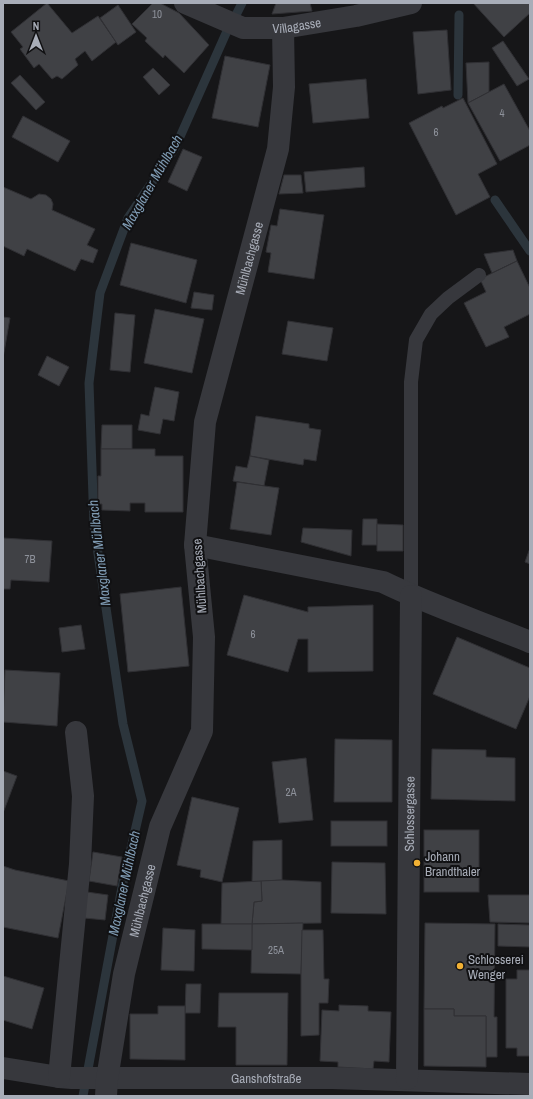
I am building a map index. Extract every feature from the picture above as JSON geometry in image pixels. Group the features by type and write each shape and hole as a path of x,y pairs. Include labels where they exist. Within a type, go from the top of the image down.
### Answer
{"street":[{"name":"Villagasse","path":"185,3 243,28 283,28 356,16 411,3"},
{"name":"Mühlbachgasse","path":"103,1084 124,974 160,827 202,731 204,637 195,545 205,422 278,148 284,87 283,28"},
{"path":"195,545 383,582 411,596 492,626 530,642"},
{"name":"Schlossergasse","path":"408,1079 411,596"},
{"path":"65,1078 84,796 76,732"},
{"name":"Ganshofstraße","path":"3,1068 103,1084 245,1077 408,1079 530,1084"}],"lane":[{"path":"411,596 412,382 416,340 431,314 448,298 479,275"}],"building":[{"path":"47,3 72,33 98,16 116,42 92,61 85,51 75,59 78,65 62,79 57,76 52,79 39,64 34,68 20,49 23,47 11,32"},
{"path":"153,3 160,3 179,13 209,45 184,73 165,55 163,58 145,41 147,38 132,24"},
{"path":"276,3 310,3 312,11 272,14"},
{"path":"473,3 530,3 530,13 504,37"},
{"path":"118,5 136,32 118,45 100,18"},
{"path":"447,30 451,90 418,94 413,32"},
{"path":"503,41 529,79 517,86 492,48"},
{"path":"225,56 270,65 258,127 212,118"},
{"path":"489,62 489,92 468,103 466,63"},
{"path":"153,68 170,85 159,95 143,77"},
{"path":"20,75 45,102 36,110 11,83"},
{"path":"366,79 369,118 313,123 309,84"},
{"path":"504,84 530,131 530,145 500,161 468,103"},
{"path":"463,98 497,164 478,174 490,197 456,215 409,123 442,106 443,108"},
{"path":"23,116 70,141 58,162 12,137"},
{"path":"183,149 202,157 187,191 168,182"},
{"path":"364,167 365,187 306,192 304,172"},
{"path":"284,175 301,175 303,193 279,194"},
{"path":"3,187 31,199 39,194 46,195 51,199 53,204 52,210 95,229 87,245 98,250 93,263 81,259 75,271 27,249 24,256 3,246"},
{"path":"280,209 324,215 314,279 268,272 271,253 266,252 271,225 277,226"},
{"path":"131,243 197,260 186,303 120,285"},
{"path":"513,250 517,261 492,273 484,254"},
{"path":"517,261 530,288 530,314 504,327 509,337 486,347 464,303 486,292 480,279"},
{"path":"194,292 214,295 212,310 191,308"},
{"path":"155,309 204,319 192,373 144,363"},
{"path":"115,313 135,315 130,372 110,370"},
{"path":"3,317 10,318 3,358"},
{"path":"288,321 333,328 327,361 282,354"},
{"path":"47,356 69,367 59,386 38,375"},
{"path":"155,387 179,392 174,421 163,419 160,434 138,430 141,414 149,416"},
{"path":"256,416 309,424 309,428 321,430 316,461 304,459 303,465 250,456"},
{"path":"102,425 132,425 132,449 101,449"},
{"path":"101,449 155,449 155,456 183,456 183,512 145,512 145,503 130,503 130,511 102,510 102,504 98,504 98,476 101,476"},
{"path":"250,456 269,460 264,486 233,481 236,466 247,468"},
{"path":"237,482 279,488 271,535 230,529"},
{"path":"363,519 377,519 377,545 362,545"},
{"path":"377,524 403,525 403,551 377,551"},
{"path":"303,528 352,530 351,556 301,542"},
{"path":"3,538 52,541 49,582 11,580 10,589 3,589"},
{"path":"530,548 530,564 525,562"},
{"path":"181,587 189,666 128,672 120,594"},
{"path":"244,595 308,612 308,607 373,605 373,671 308,672 308,639 298,639 288,672 227,655"},
{"path":"81,625 85,649 62,652 59,628"},
{"path":"457,637 530,668 530,696 516,729 433,694"},
{"path":"5,670 60,673 57,726 3,722"},
{"path":"335,739 392,740 392,802 334,802"},
{"path":"432,749 486,750 486,757 515,758 515,801 431,799"},
{"path":"306,758 313,820 279,823 272,762"},
{"path":"3,771 17,776 3,813"},
{"path":"192,797 239,808 222,882 200,877 201,870 177,865"},
{"path":"331,821 387,821 387,846 331,846"},
{"path":"424,830 479,830 479,892 424,892"},
{"path":"282,840 282,880 252,882 253,841"},
{"path":"93,852 122,857 117,886 89,881"},
{"path":"332,862 385,863 386,914 331,913"},
{"path":"3,866 15,870 69,881 58,938 3,927"},
{"path":"282,880 321,882 321,923 252,924 254,902 262,901 261,881"},
{"path":"261,881 262,901 254,902 252,924 221,924 222,883"},
{"path":"87,892 108,895 105,920 84,918"},
{"path":"488,895 530,895 530,923 490,922"},
{"path":"303,923 301,974 251,973 252,924"},
{"name":"Schlosserei Wenger","path":"425,923 495,924 494,1017 497,1017 497,1057 486,1057 486,1016 454,1016 454,1009 424,1009"},
{"path":"202,924 252,924 252,950 202,949"},
{"path":"498,924 530,925 530,947 498,946"},
{"path":"163,928 195,930 194,971 161,970"},
{"path":"302,930 323,930 324,979 329,979 328,1003 319,1003 319,1035 301,1036"},
{"path":"517,970 530,970 530,1056 517,1056 517,1048 506,1048 506,979 517,979"},
{"path":"3,976 44,988 32,1029 3,1020"},
{"path":"186,984 201,984 200,1013 185,1013"},
{"path":"219,993 288,993 287,1065 236,1065 236,1027 218,1027"},
{"path":"339,1005 368,1006 368,1011 391,1012 389,1062 374,1061 373,1069 338,1067 338,1062 320,1061 322,1010 339,1011"},
{"path":"158,1006 185,1006 185,1060 130,1059 130,1014 158,1014"},
{"name":"Schlosserei Wenger","path":"424,1009 454,1009 454,1016 486,1016 486,1067 424,1066"}],"waterway":[{"name":"Maxglaner Mühlbach","path":"236,15 242,3"},
{"path":"458,95 459,15"},
{"name":"Maxglaner Mühlbach","path":"83,1096 122,887 142,801 123,724 94,526 89,383 100,293 128,218 175,148 227,31"},
{"path":"495,200 530,251"}],"place":[{"name":"Johann Brandthaler","path":"417,863"},
{"name":"Schlosserei Wenger","path":"460,966"}]}
